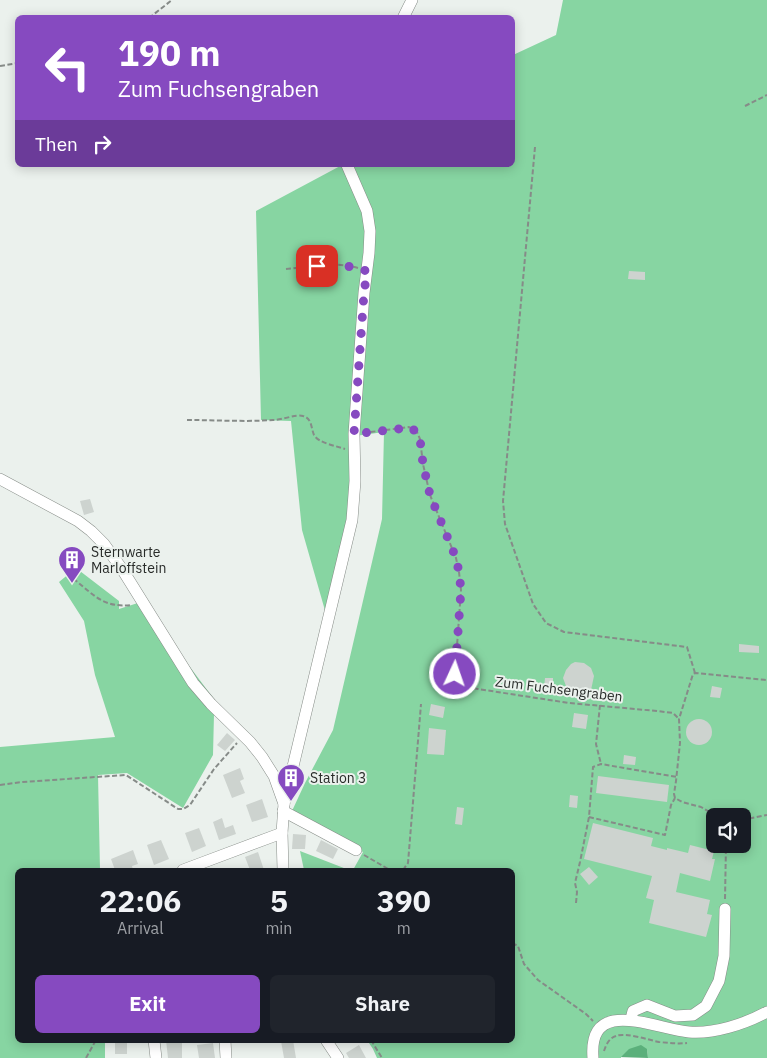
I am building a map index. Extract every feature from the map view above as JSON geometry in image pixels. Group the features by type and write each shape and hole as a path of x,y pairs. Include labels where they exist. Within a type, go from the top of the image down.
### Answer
{"street":[{"path":"404,15 412,0"},
{"path":"283,868 283,808 352,520 355,481 354,434 370,231 366,211 348,167"},
{"path":"0,479 78,521 104,544 194,683 262,757 274,776 283,808 356,850"},
{"path":"274,776 291,772"},
{"path":"188,868 282,833"},
{"path":"631,1020 633,1012 647,1005 675,1016 693,1015 706,1006 719,981 724,956 724,909"},
{"path":"593,1058 592,1048 598,1029 610,1021 631,1020 690,1032 716,1030 755,1018 767,1012"},
{"path":"154,1043 156,1058"},
{"path":"225,1043 226,1058"},
{"path":"328,1043 338,1058"}],"path":[{"path":"154,15 172,0"},
{"path":"0,66 15,64"},
{"path":"745,106 767,95"},
{"path":"535,147 503,500 505,524 533,604 546,623 564,632 687,647 696,673"},
{"path":"286,269 334,264 347,265 367,271"},
{"path":"187,420 281,420 301,415 306,416 310,420 314,435 318,440 354,452"},
{"name":"Zum Fuchsengraben","path":"354,434 409,427 417,432 420,439 430,495 456,558 459,572 461,590 455,674 457,681 464,687 536,698 657,710 673,713 679,719"},
{"path":"73,581 75,580 108,604 130,606 142,601"},
{"path":"589,817 665,835 671,805 675,798 680,743 679,719 693,674 767,680"},
{"path":"404,868 408,863 420,704"},
{"path":"600,705 596,744 602,764"},
{"path":"0,785 126,775 182,810 190,805 214,769 243,736"},
{"path":"576,903 578,892 575,883 589,817 593,767 602,764 676,777"},
{"path":"675,798 706,810"},
{"path":"751,818 767,815"},
{"path":"356,850 387,868"},
{"path":"724,909 726,853"},
{"path":"515,944 518,946 524,964 538,980 586,1014"},
{"path":"86,1058 94,1043"},
{"path":"373,1043 382,1058"}],"shaded area":[{"path":"563,0 767,0 767,1058 648,1058 647,1049 621,1058 377,1058 369,1043 515,1043 515,868 354,868 363,852 292,811 333,730 382,519 384,432 355,436 354,511 328,621 302,530 291,421 261,420 256,211 338,167 515,167 515,54 556,35"},
{"path":"76,568 119,601 119,609 141,602 220,707 214,714 213,755 183,808 127,773 98,775 100,868 15,868 15,1043 105,1043 105,1058 0,1058 0,747 115,737 95,675 84,621 59,582"},
{"path":"300,851 344,868 304,868"},
{"path":"641,1045 647,1049 648,1058 621,1057 629,1049"}],"building":[{"path":"629,271 645,272 645,280 628,279"},
{"path":"90,499 94,512 84,515 80,501"},
{"path":"739,644 759,646 759,653 739,652"},
{"path":"575,662 584,663 591,668 594,676 591,690 577,693 566,686 563,678 566,670"},
{"path":"545,678 553,678 553,688 544,688"},
{"path":"712,686 722,688 720,698 710,697"},
{"path":"431,704 445,707 443,718 429,715"},
{"path":"574,713 588,715 586,729 572,727"},
{"path":"699,719 708,723 712,732 708,741 699,745 690,741 686,732 690,723"},
{"path":"429,728 446,730 444,755 427,754"},
{"path":"227,733 235,740 225,751 217,745"},
{"path":"624,755 636,757 635,765 623,764"},
{"path":"240,768 244,779 240,781 245,793 232,798 223,775"},
{"path":"598,776 669,785 667,802 596,793"},
{"path":"570,795 578,796 577,808 569,807"},
{"path":"262,799 268,817 252,822 246,805"},
{"path":"457,807 464,808 462,825 455,824"},
{"path":"222,818 225,828 233,825 236,834 219,840 213,822"},
{"path":"593,823 653,838 651,846 667,850 667,848 688,853 690,845 706,849 706,853 714,853 712,859 715,859 710,881 680,873 676,892 710,900 707,914 712,915 706,937 649,923 654,900 646,898 652,876 584,859"},
{"path":"199,828 206,846 192,852 185,833"},
{"path":"293,834 306,835 305,849 292,849"},
{"path":"161,840 169,859 154,865 147,845"},
{"path":"321,840 338,849 333,859 316,851"},
{"path":"133,850 138,864 132,866 132,868 114,868 111,859"},
{"path":"258,852 263,868 249,868 245,857"},
{"path":"589,867 598,877 589,885 580,874"},
{"path":"115,1043 127,1043 127,1054 115,1054"},
{"path":"166,1043 182,1043 182,1058 168,1058"},
{"path":"213,1043 215,1058 199,1058 197,1045"},
{"path":"281,1043 294,1043 296,1058 284,1058"},
{"path":"359,1045 366,1058 349,1058 346,1053"}],"place":[{"name":"Sternwarte Marloffstein","path":"72,584"},
{"name":"Station 3","path":"291,802"}],"route":[{"path":"317,266 347,265 367,271 354,434 409,427 417,432 420,439 430,495 456,558 459,572 461,590 455,674"}]}
